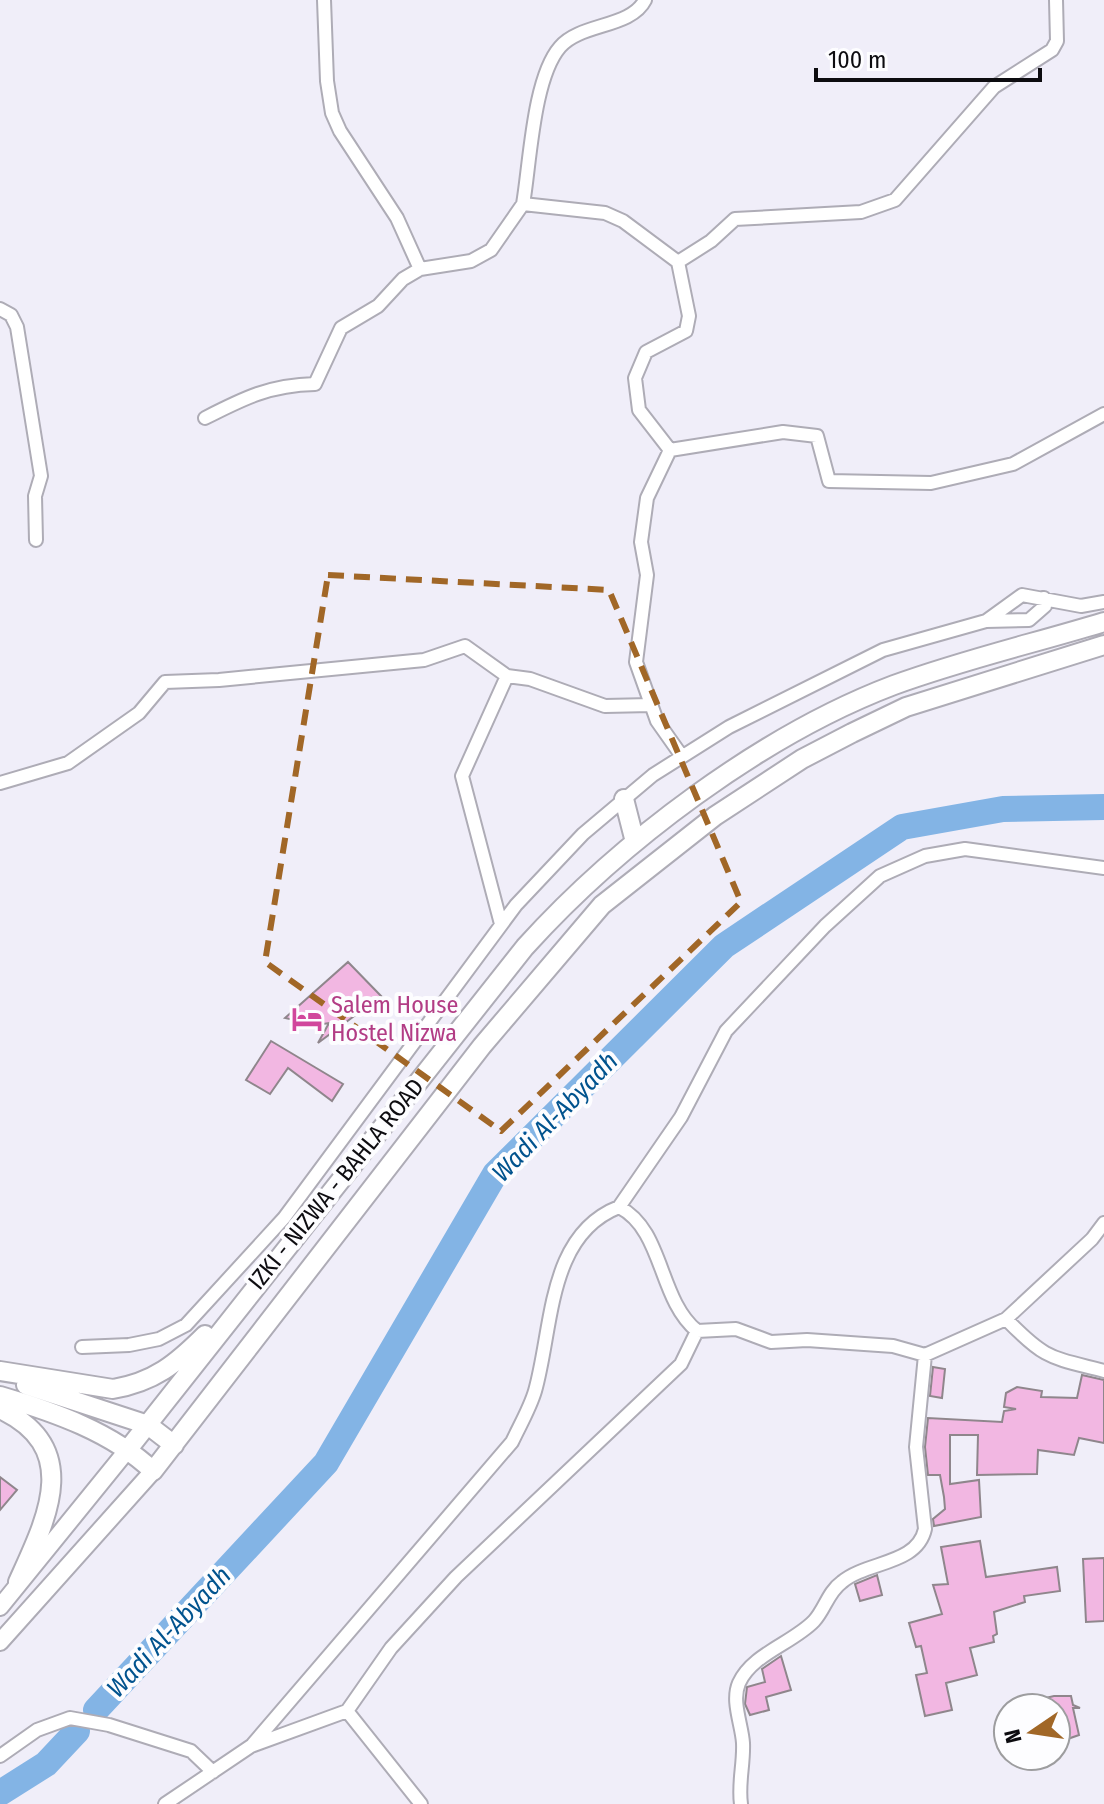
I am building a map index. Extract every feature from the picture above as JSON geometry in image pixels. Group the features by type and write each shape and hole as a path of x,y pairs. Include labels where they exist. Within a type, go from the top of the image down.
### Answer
{"main road":[{"name":"IZKI - NIZWA - BAHLA ROAD","path":"129,1448 252,1288 525,947 557,912 635,842 677,809 778,744 866,698 894,685 1104,622"},
{"name":"IZKI - NIZWA - BAHLA ROAD","path":"153,1471 482,1046 602,905 715,816 802,759 839,739 906,707 1101,646"},
{"path":"624,799 635,842"},
{"path":"0,1374 113,1389 142,1383 171,1368 252,1288"},
{"path":"0,1374 148,1425 174,1445"},
{"path":"0,1396 45,1409 129,1448 153,1471"},
{"path":"0,1409 33,1431 48,1459 52,1488 49,1512 18,1582"}],"street":[{"path":"324,0 327,81 332,113 340,131 397,218 420,269"},
{"path":"205,418 255,393 288,383 315,384 341,328 378,306 403,279 420,269 471,261 491,250 523,204 541,94 560,46 592,27 628,16 641,8 645,0"},
{"path":"678,262 711,241 735,219 861,212 895,200 994,87 1052,50 1057,41 1056,0"},
{"path":"523,204 605,213 623,221 678,262 689,316 686,331 646,352 635,378 639,410 670,450"},
{"path":"0,309 11,315 17,327 41,476 35,496 36,540"},
{"path":"670,450 783,432 817,436 829,481 931,483 1013,464 1104,414"},
{"path":"670,450 647,498 641,542 647,575 636,662 657,721 681,755"},
{"path":"986,621 1022,595 1081,606 1104,602"},
{"path":"82,1347 129,1345 159,1339 186,1325 284,1218 501,924 583,834 624,799 681,755 799,689 883,650 986,621 1029,620 1045,606 1044,598"},
{"path":"0,783 68,763 139,713 165,682 219,680 424,660 465,646 507,676 530,679 605,706 651,705"},
{"path":"501,924 462,776 507,676"},
{"path":"251,1746 512,1442 535,1393 556,1289 571,1248 588,1225 619,1207 681,1117 726,1031 825,926 880,876 925,856 965,849 1104,868"},
{"path":"619,1207 634,1215 643,1228 669,1296 685,1320 697,1331 736,1329 771,1342 893,1346 925,1355 1006,1319 1092,1239 1104,1223"},
{"path":"1006,1319 1036,1349 1052,1359 1104,1371"},
{"path":"165,1804 251,1746 347,1711 391,1648 456,1577 681,1364 697,1331"},
{"path":"741,1804 738,1785 743,1744 736,1693 747,1671 815,1620 826,1598 842,1581 912,1551 922,1542 925,1529 916,1447 925,1355"},
{"path":"0,1607 129,1448"},
{"path":"0,1642 153,1471"},
{"path":"347,1711 421,1804"},
{"path":"0,1756 37,1730 70,1718 109,1725 191,1751 213,1772"}],"highlighted area":[{"path":"328,575 609,590 741,902 501,1131 265,962"}],"building":[{"path":"348,962 381,996 318,1043 329,1023 317,1025 285,1018"},
{"path":"271,1041 343,1084 332,1101 288,1068 270,1094 246,1080"},
{"path":"933,1367 945,1369 942,1398 930,1396"},
{"path":"1082,1375 1104,1380 1104,1443 1079,1438 1074,1455 1038,1450 1037,1474 977,1475 978,1435 950,1435 950,1484 979,1480 981,1517 934,1526 933,1519 945,1509 940,1475 928,1475 925,1447 928,1418 1002,1422 1004,1411 1016,1409 1004,1407 1006,1393 1017,1387 1042,1391 1041,1397 1077,1398"},
{"path":"0,1477 17,1490 0,1510"},
{"path":"980,1541 986,1577 1057,1567 1060,1591 1024,1596 1025,1602 994,1612 997,1634 993,1636 994,1642 970,1648 977,1675 946,1683 952,1710 925,1716 916,1675 927,1673 921,1646 916,1647 909,1623 942,1614 933,1585 948,1584 941,1547"},
{"path":"1104,1558 1104,1621 1086,1622 1083,1559"},
{"path":"877,1575 882,1595 860,1601 855,1584"},
{"path":"781,1656 791,1690 766,1697 769,1710 750,1715 745,1704 747,1687 765,1682 762,1669"},
{"path":"1072,1700 1073,1705 1080,1708 1073,1708 1079,1735 1072,1737"}],"waterway":[{"name":"Wadi Al-Abyadh","path":"96,1710 326,1463 495,1174 724,946 902,827 1003,809 1104,807"},
{"name":"Wadi Al-Abyadh","path":"0,1793 46,1764 77,1731"}],"place":[{"name":"Salem House Hostel Nizwa","path":"307,1019"}]}
